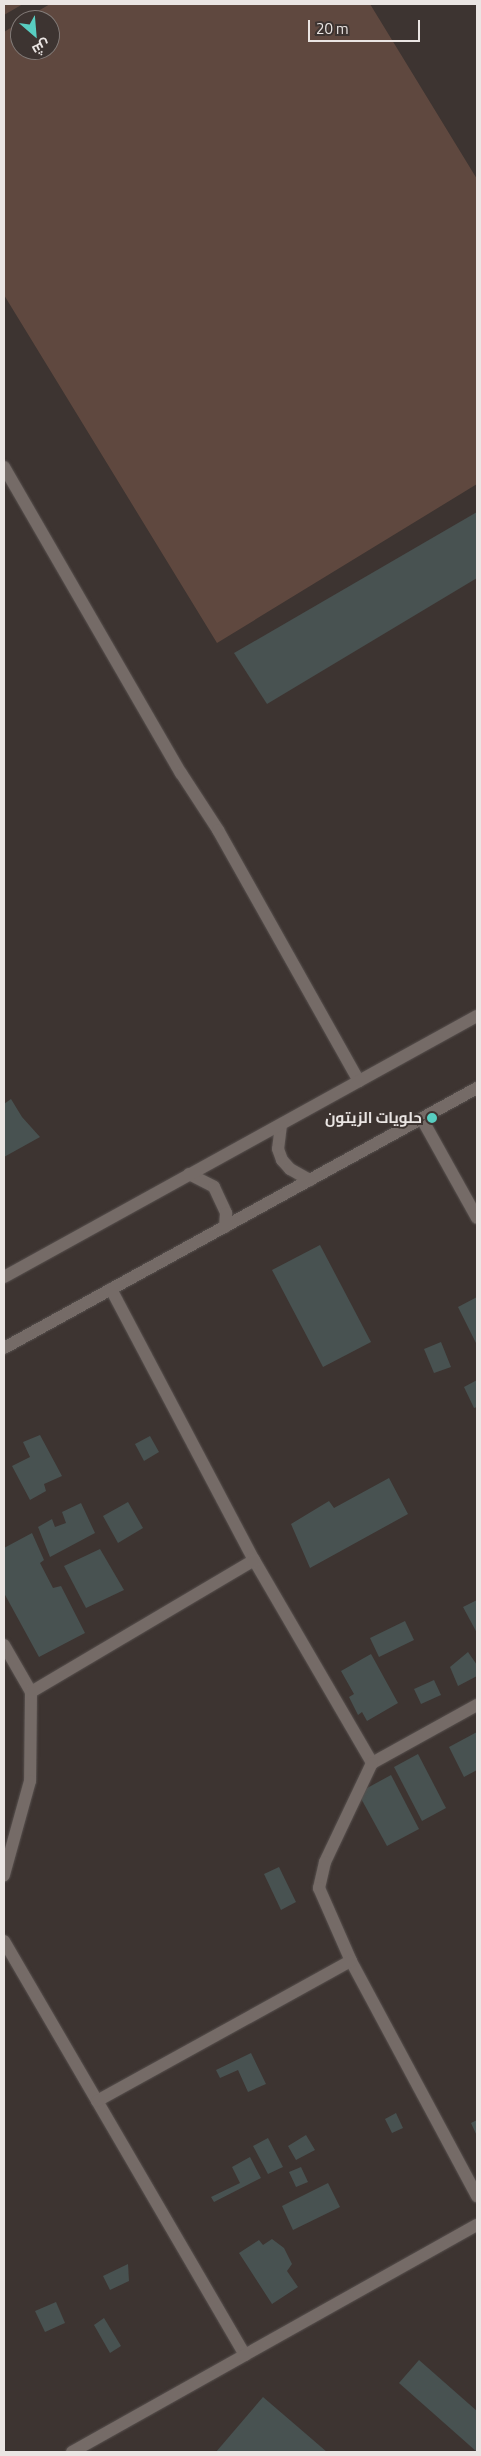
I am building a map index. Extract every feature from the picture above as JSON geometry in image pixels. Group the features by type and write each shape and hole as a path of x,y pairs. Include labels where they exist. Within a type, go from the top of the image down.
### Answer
{"street":[{"path":"4,466 181,773 218,830 358,1081"},
{"path":"4,1277 477,1016"},
{"path":"4,1348 477,1088"},
{"path":"422,1119 477,1218"},
{"path":"281,1125 278,1148 282,1160 290,1169 310,1180"},
{"path":"189,1174 214,1187 226,1213 225,1227"},
{"path":"111,1289 254,1560 372,1763"},
{"path":"31,1692 254,1560"},
{"path":"4,1645 31,1692 30,1781 4,1875"},
{"path":"477,1705 372,1763 319,1875 319,1888 351,1961 477,2196"},
{"path":"4,1941 245,2355"},
{"path":"97,2101 351,1961"},
{"path":"72,2452 477,2225"}],"shaded area":[{"path":"4,4 23,4 10,10 4,15"},
{"path":"50,4 370,4 477,179 477,484 217,643 4,295 4,32 10,28 10,60 60,60 60,10 40,10"}],"building":[{"path":"477,512 477,578 267,704 234,653"},
{"path":"11,1099 22,1117 40,1137 4,1157 4,1104"},
{"path":"320,1245 371,1342 323,1367 272,1270"},
{"path":"477,1297 477,1345 458,1307"},
{"path":"441,1342 451,1367 434,1373 424,1349"},
{"path":"477,1380 477,1407 474,1408 464,1387"},
{"path":"40,1435 62,1476 44,1484 46,1491 30,1500 12,1466 30,1457 23,1442"},
{"path":"150,1436 159,1452 144,1461 135,1444"},
{"path":"389,1478 408,1514 310,1568 291,1524 329,1501 334,1508"},
{"path":"128,1502 143,1528 118,1543 103,1516"},
{"path":"81,1503 95,1533 50,1557 38,1527 52,1519 55,1527 66,1523 62,1512"},
{"path":"32,1533 44,1560 40,1563 53,1588 61,1586 85,1633 39,1657 4,1593 4,1548"},
{"path":"100,1549 124,1590 86,1608 64,1566"},
{"path":"477,1600 477,1633 463,1607"},
{"path":"405,1621 414,1640 379,1657 370,1638"},
{"path":"468,1652 477,1665 477,1676 458,1686 450,1667"},
{"path":"371,1654 398,1703 367,1721 362,1712 358,1715 349,1697 354,1694 341,1671"},
{"path":"434,1680 441,1695 421,1704 414,1689"},
{"path":"477,1732 477,1770 464,1777 449,1747"},
{"path":"418,1754 446,1808 422,1821 394,1767"},
{"path":"391,1775 419,1829 387,1846 358,1793"},
{"path":"279,1867 296,1902 281,1910 264,1874"},
{"path":"251,2053 266,2084 248,2092 238,2070 220,2078 216,2070"},
{"path":"396,2113 403,2128 392,2133 385,2119"},
{"path":"477,2120 477,2136 471,2123"},
{"path":"306,2135 315,2150 296,2160 288,2146"},
{"path":"268,2138 283,2167 268,2174 253,2146"},
{"path":"250,2157 261,2178 214,2202 211,2197 240,2183 232,2167"},
{"path":"301,2167 308,2182 296,2187 289,2172"},
{"path":"328,2183 340,2207 293,2230 282,2206"},
{"path":"272,2239 284,2248 292,2264 287,2271 298,2287 272,2304 239,2253 259,2240 263,2245"},
{"path":"128,2264 129,2281 110,2290 103,2276"},
{"path":"56,2302 65,2323 45,2332 35,2311"},
{"path":"104,2318 121,2346 110,2353 94,2325"},
{"path":"419,2360 477,2411 477,2452 399,2383"},
{"path":"263,2397 327,2452 216,2452"}],"place":[{"name":"حلويات الزيتون","path":"432,1118"}]}
